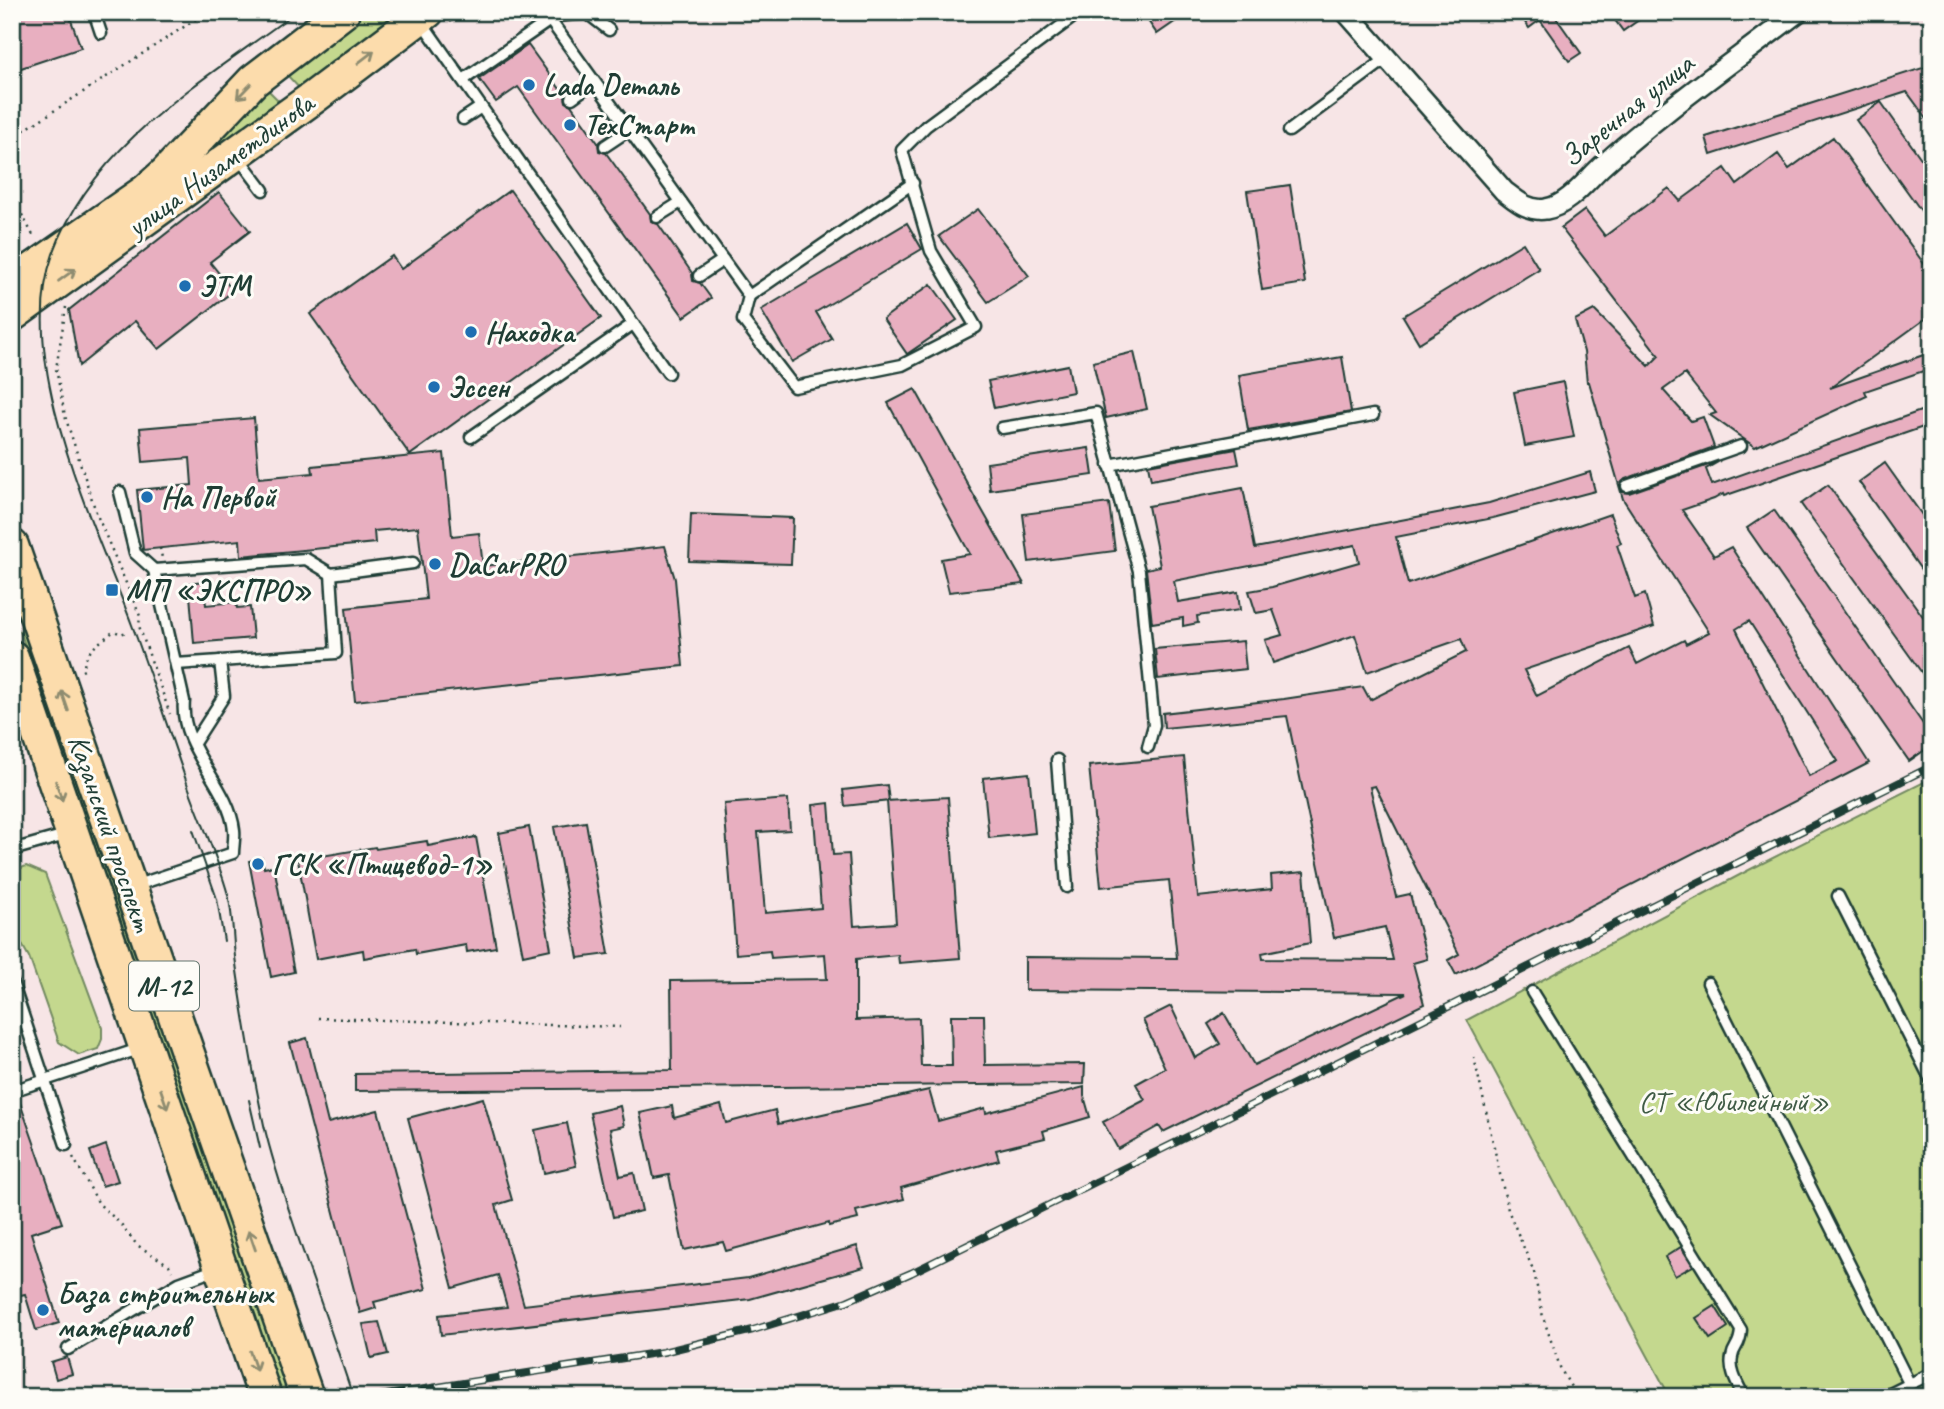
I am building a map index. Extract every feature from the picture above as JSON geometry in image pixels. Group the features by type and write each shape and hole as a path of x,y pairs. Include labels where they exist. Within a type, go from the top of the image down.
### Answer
{"main road":[{"name":"улица Низаметдинова","path":"12,284 146,191 253,81 343,12"},
{"name":"улица Низаметдинова","path":"12,315 314,97 426,22"},
{"path":"296,47 283,64 279,78 283,88 294,96 314,97"},
{"name":"Казанский проспект","path":"15,567 307,1397"},
{"name":"Казанский проспект","path":"12,657 265,1397"}],"street":[{"path":"1346,12 1386,59"},
{"name":"Заречная улица","path":"1386,59 1504,191 1522,205 1548,209 1562,203 1625,145 1798,12"}],"lane":[{"path":"94,12 101,33"},
{"path":"913,183 749,296 743,320 794,387 902,365 976,327 931,251 913,183 902,150 926,126 1080,12"},
{"path":"463,80 556,16 587,13 608,30"},
{"path":"550,20 749,296"},
{"path":"426,22 481,107 668,373"},
{"path":"1289,131 1386,59"},
{"path":"572,98 594,82"},
{"path":"463,119 481,107"},
{"path":"605,146 629,130"},
{"path":"235,154 263,190"},
{"path":"657,217 681,202"},
{"path":"699,276 723,260"},
{"path":"471,437 633,324"},
{"path":"1002,428 1096,413 1139,571 1154,725 1148,747"},
{"path":"1109,465 1373,415"},
{"path":"1627,486 1741,446"},
{"path":"120,492 135,553 154,570 184,701 183,712 194,743 234,829 233,853 130,888"},
{"path":"154,570 306,559 331,574 413,563"},
{"path":"176,664 335,653 331,574"},
{"path":"194,743 224,696 220,661"},
{"path":"1057,760 1068,887"},
{"path":"12,850 73,833"},
{"path":"1838,895 1932,1082"},
{"path":"12,982 66,1145"},
{"path":"1708,983 1909,1383"},
{"path":"1532,992 1741,1330 1741,1342 1732,1356 1732,1373 1744,1397"},
{"path":"12,1091 146,1047"},
{"path":"68,1349 179,1283 221,1268"},
{"path":"1884,1397 1932,1373"}],"path":[{"path":"12,138 207,12"},
{"path":"426,22 462,12"},
{"path":"67,303 56,369 65,416 97,515 140,616 140,627 167,706"},
{"path":"134,629 140,627"},
{"path":"84,670 86,656 93,648 114,631 121,634 126,632"},
{"path":"12,905 12,931"},
{"path":"318,1018 620,1027"},
{"path":"1474,1057 1508,1210 1534,1272 1543,1317 1562,1370 1577,1397"},
{"path":"66,1145 99,1203 137,1245 169,1265 179,1283"}],"green space":[{"path":"363,12 413,12 300,89 287,75 289,67"},
{"path":"269,82 269,91 281,103 54,270"},
{"path":"29,628 289,1397 279,1397 20,631"},
{"name":"СТ «Юбилейный»","path":"1932,778 1932,1397 1670,1397 1467,1020 1749,870"},
{"path":"26,866 45,874 102,1028 98,1049 79,1055 59,1042 29,957 16,934 12,932 12,872"}],"building":[{"path":"12,12 68,12 81,48 12,71"},
{"path":"1142,12 1170,12 1176,21 1157,34"},
{"path":"1518,12 1552,12 1581,53 1569,61 1540,20 1529,28"},
{"path":"1609,12 1650,12 1623,31"},
{"path":"528,45 565,96 566,102 598,143 599,151 606,153 650,214 651,221 658,224 692,273 693,281 700,283 711,298 684,317 518,87 496,102 479,79"},
{"path":"1932,65 1932,126 1907,92 1711,155 1706,137"},
{"path":"1881,102 1932,174 1932,226 1856,120"},
{"path":"1833,137 1932,275 1932,314 1830,388 1932,352 1932,368 1865,391 1867,396 1755,447 1710,415 1716,413 1685,374 1663,390 1691,421 1703,417 1714,447 1625,479 1620,485 1623,492 1629,493 1720,461 1706,469 1712,485 1932,407 1932,424 1682,510 1714,556 1731,547 1869,763 1456,975 1448,960 1459,954 1375,786 1370,787 1396,897 1410,894 1427,959 1413,963 1424,1004 1163,1132 1159,1126 1118,1149 1103,1122 1145,1100 1136,1084 1165,1068 1143,1020 1171,1006 1195,1058 1220,1044 1208,1024 1224,1013 1254,1065 1406,993 1025,990 1025,957 1177,958 1169,880 1101,887 1089,766 1184,757 1198,897 1272,889 1271,875 1304,872 1310,943 1262,953 1263,959 1393,960 1385,927 1334,938 1287,716 1164,728 1163,713 1363,687 1370,700 1466,652 1461,639 1367,672 1355,635 1273,663 1265,640 1282,635 1273,610 1256,613 1249,591 1359,562 1355,545 1174,581 1178,602 1238,592 1240,610 1197,616 1198,623 1183,626 1183,618 1152,623 1146,569 1160,566 1148,506 1243,488 1255,548 1489,503 1590,472 1595,491 1493,518 1396,537 1408,584 1610,514 1621,543 1617,545 1635,598 1645,594 1654,626 1524,670 1537,696 1629,648 1637,664 1684,640 1686,644 1709,632 1623,499 1587,382 1584,352 1575,320 1594,310 1649,366 1659,356 1561,228 1585,210 1605,236 1669,188 1680,201 1725,168 1737,185 1778,154 1789,169","holes":["1749,621 1838,761 1809,776 1736,629"]},
{"path":"1290,185 1305,283 1262,290 1247,191"},
{"name":"Эссен","path":"510,190 601,318 410,455 310,314 392,256 401,269"},
{"path":"219,192 250,231 210,262 233,291 159,349 135,321 79,366 69,310"},
{"path":"978,209 1029,276 988,302 939,236"},
{"path":"907,223 922,249 816,312 832,339 792,362 761,310"},
{"path":"1523,243 1539,269 1419,343 1403,316"},
{"path":"931,284 957,320 907,354 883,319"},
{"path":"1134,352 1147,409 1106,418 1093,362"},
{"path":"1342,357 1351,412 1248,430 1239,375"},
{"path":"1068,365 1073,392 994,408 988,381"},
{"path":"1563,382 1574,437 1525,446 1514,392"},
{"path":"915,389 1024,584 949,592 941,559 970,554 888,403"},
{"path":"254,418 259,478 313,473 312,466 444,453 452,536 479,533 483,566 665,546 675,579 683,666 355,701 346,608 426,599 418,527 374,531 375,543 241,556 240,540 143,550 137,490 192,485 190,458 143,462 140,428"},
{"path":"1089,448 1093,475 990,490 987,463"},
{"path":"1236,449 1239,464 1151,480 1148,465"},
{"path":"1885,463 1932,529 1932,585 1859,482"},
{"path":"1828,485 1932,629 1932,687 1801,504"},
{"path":"1109,503 1115,551 1029,562 1023,514"},
{"path":"1774,510 1932,737 1932,745 1909,761 1747,528"},
{"path":"691,514 793,518 791,564 689,561"},
{"path":"203,581 206,605 236,602 237,608 250,607 253,638 194,643 189,583"},
{"path":"1243,641 1246,669 1158,679 1155,649"},
{"path":"1029,773 1035,833 989,838 983,778"},
{"path":"887,785 889,801 845,806 843,790"},
{"path":"948,797 960,958 899,963 898,955 856,959 856,1020 919,1018 921,1066 952,1066 951,1015 984,1015 985,1065 1085,1064 1084,1084 355,1091 355,1074 672,1070 671,981 827,979 825,954 771,958 770,951 736,954 724,804 788,799 790,830 758,832 765,913 821,908 813,805 829,803 833,855 849,854 854,926 896,923 887,801"},
{"path":"586,822 609,954 578,958 554,827"},
{"path":"529,827 551,949 523,955 499,833"},
{"path":"476,837 496,947 467,952 466,945 416,954 415,949 364,958 363,950 316,959 298,860 375,847 376,849 427,841 428,846"},
{"path":"262,858 264,868 274,866 294,972 271,977 249,861"},
{"path":"307,1038 328,1123 378,1110 426,1289 374,1302 376,1308 360,1313 290,1043"},
{"path":"1084,1087 1090,1117 1043,1131 1045,1138 996,1150 999,1160 901,1188 904,1199 856,1211 858,1219 829,1226 829,1223 726,1251 723,1242 684,1250 669,1175 654,1178 640,1113 672,1106 674,1118 721,1105 726,1123 775,1110 778,1124 929,1090 938,1121 985,1108 986,1113"},
{"path":"18,1097 62,1223 31,1233 59,1323 36,1330 25,1294 12,1297 12,1098"},
{"path":"483,1098 512,1200 496,1205 524,1305 748,1278 857,1246 864,1267 750,1299 441,1335 439,1315 507,1307 498,1275 453,1288 408,1118"},
{"path":"620,1106 624,1126 610,1129 620,1176 634,1173 642,1211 613,1217 590,1113"},
{"path":"567,1123 576,1166 544,1173 535,1130"},
{"path":"106,1145 118,1181 102,1186 90,1151"},
{"path":"1681,1247 1693,1266 1675,1276 1665,1257"},
{"path":"1715,1306 1728,1327 1710,1339 1696,1318"},
{"path":"379,1322 388,1354 371,1358 363,1324"},
{"path":"67,1357 72,1374 56,1379 51,1362"}],"tram line":[{"path":"296,12 156,116 124,146 95,179 71,214 53,254 44,297 44,343 51,392 80,491 224,881 231,910 248,1041 268,1140 285,1199 353,1397"},
{"path":"193,830 217,899 224,941"},
{"path":"249,1100 260,1148"}],"railway":[{"path":"373,1397 663,1352 753,1330 847,1301 911,1273 1932,766"}],"place":[{"name":"Lada Dеталь","path":"529,85"},
{"name":"ТехСтарт","path":"570,125"},
{"name":"ЭТМ","path":"185,286"},
{"name":"Находка","path":"471,332"},
{"name":"Эссен","path":"434,387"},
{"name":"На Первой","path":"147,497"},
{"name":"DaCarPRO","path":"435,564"},
{"name":"МП «ЭКСПРО»","path":"112,590"},
{"name":"ГСК «Птицевод-1»","path":"258,864"},
{"name":"База строительных материалов","path":"43,1310"}]}
